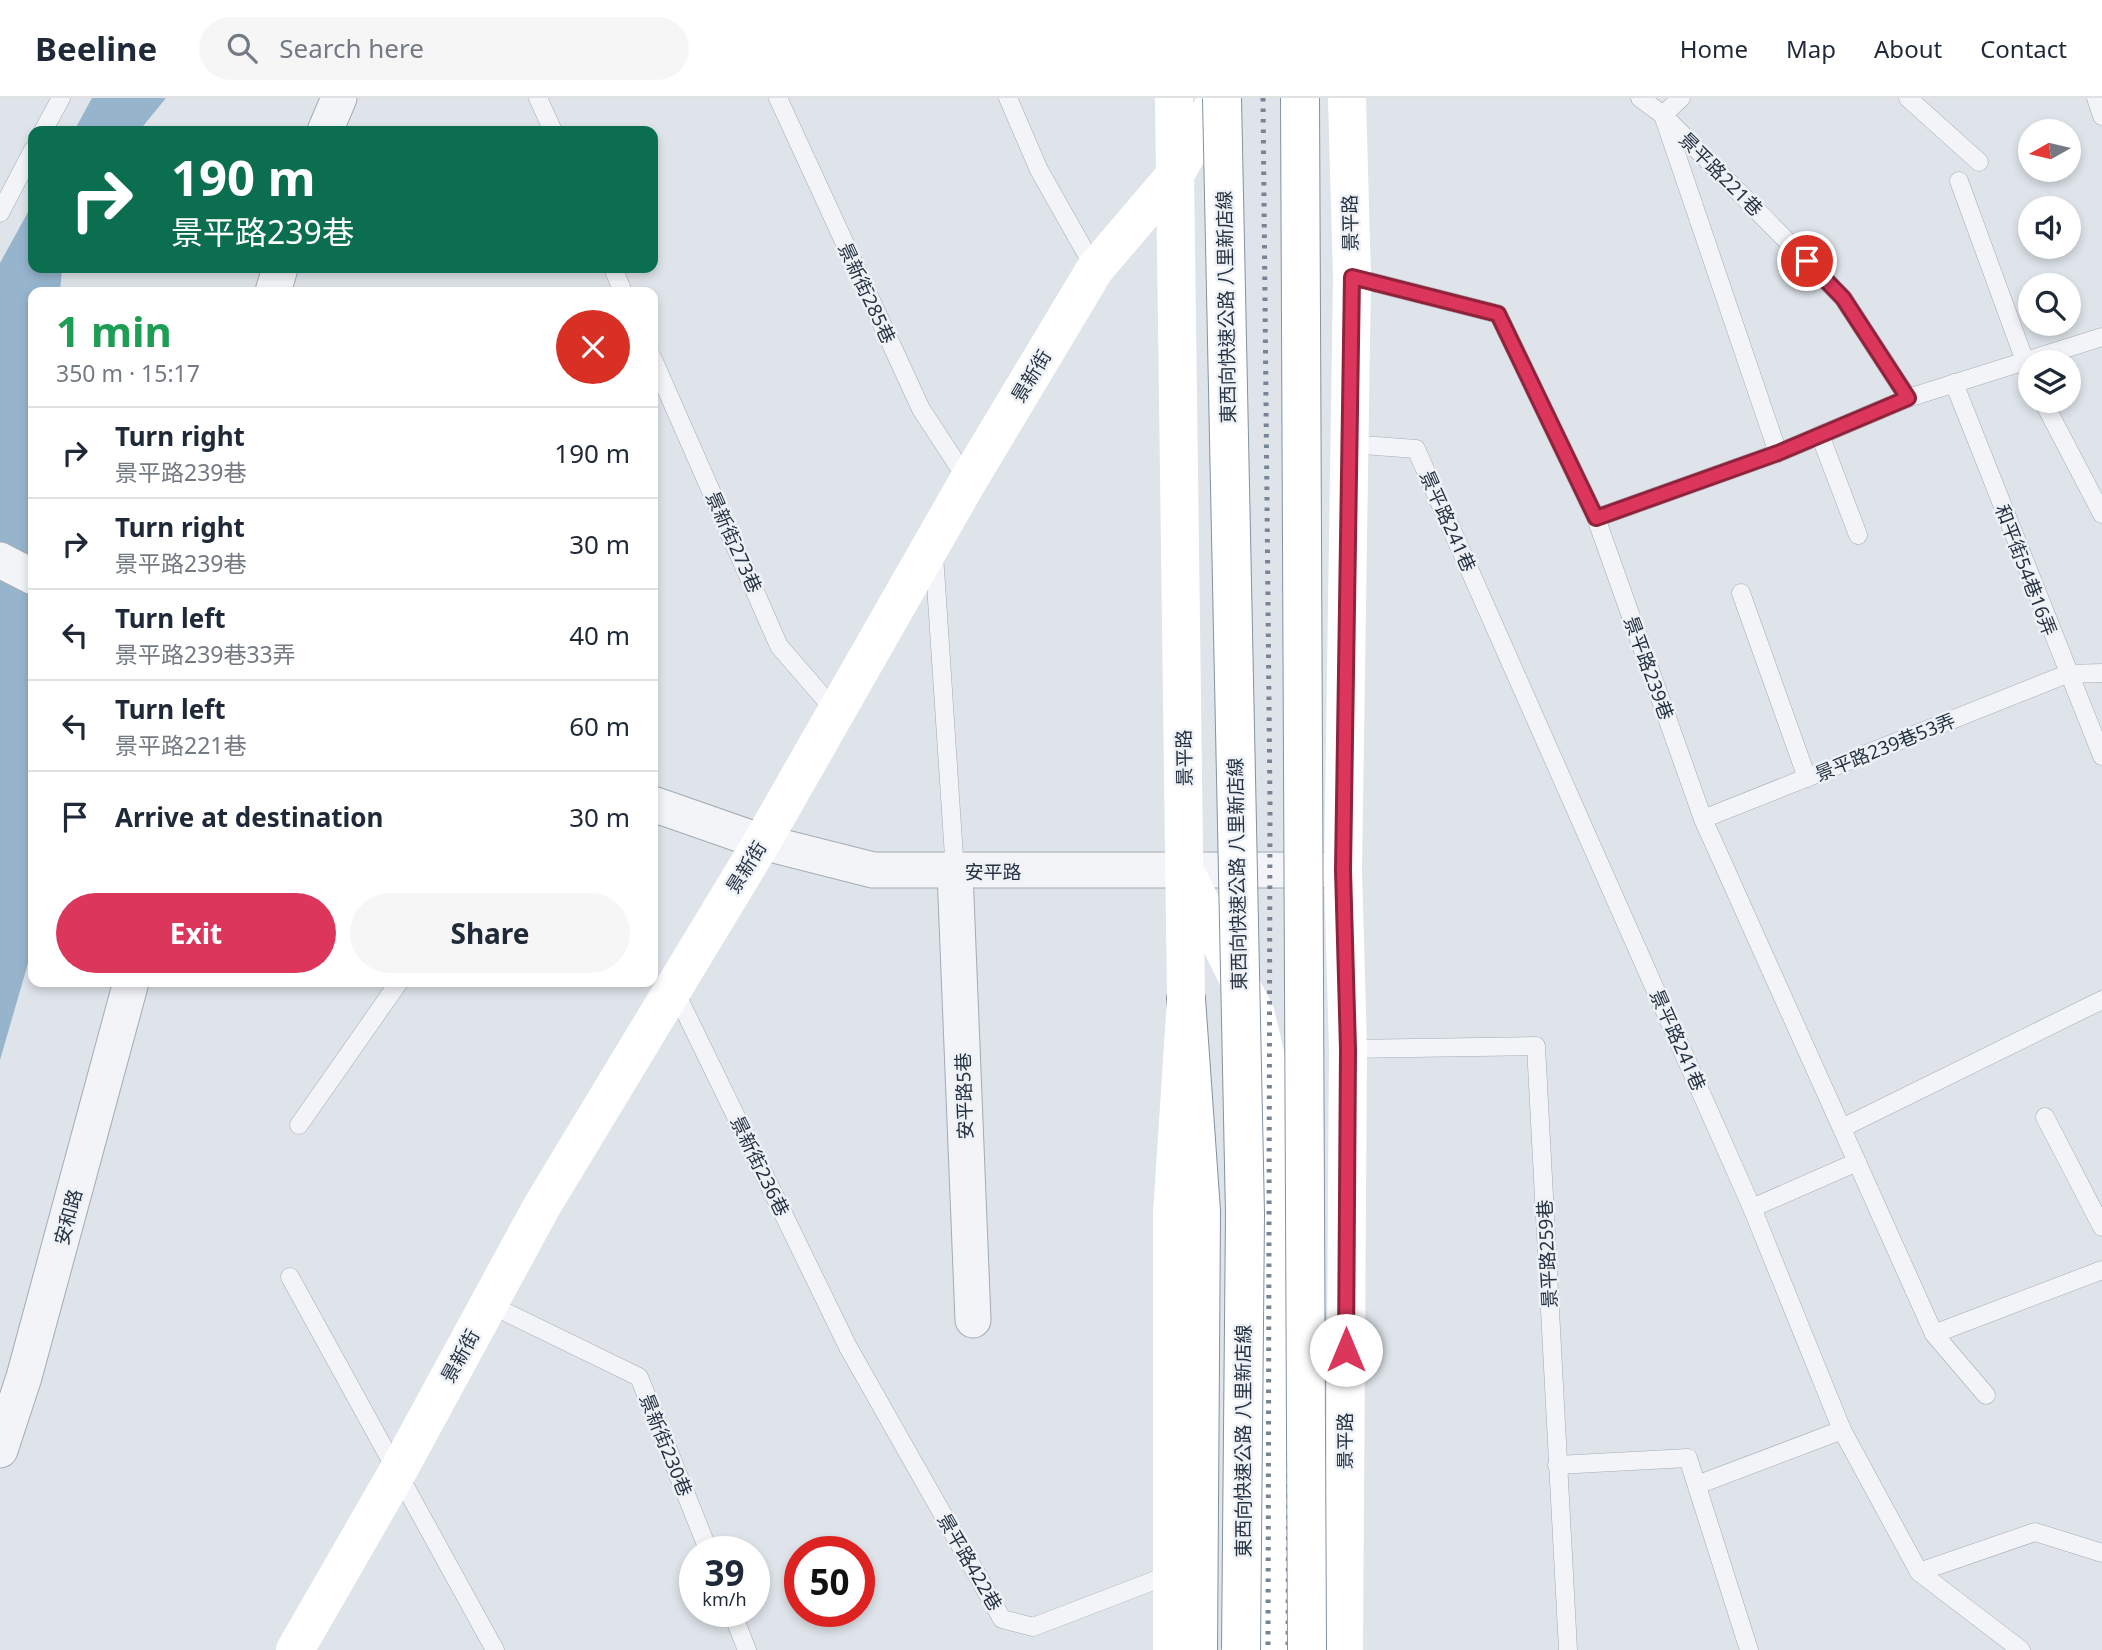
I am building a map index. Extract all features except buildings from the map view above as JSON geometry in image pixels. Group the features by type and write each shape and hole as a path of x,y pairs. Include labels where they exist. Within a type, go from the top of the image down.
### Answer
{"main road":[{"name":"景平路","path":"1172,1650 1172,1214 1186,999 1174,98"},
{"name":"景新街","path":"295,1650 398,1471 542,1206 672,986 762,842 968,481 1095,269 1175,176 1220,98"},
{"name":"東西向快速公路 八里新店線","path":"1220,98 1245,1214 1241,1650"},
{"path":"1300,98 1307,1650"},
{"name":"景平路","path":"1344,1650 1348,1049 1343,870 1352,277 1347,98"},
{"name":"景平路","path":"1186,872 1255,1015 1278,1108 1273,1650"},
{"path":"1186,999 1202,1211 1198,1650"}],"street":[{"path":"327,126 339,98"},
{"path":"0,560 28,574"},
{"name":"安平路","path":"658,806 762,842 873,870 1343,870"},
{"name":"安平路5巷","path":"955,872 973,1320"},
{"name":"安和路","path":"0,1450 28,1364 130,987"}],"lane":[{"path":"46,126 61,98"},
{"path":"538,98 551,126"},
{"name":"景新街285巷","path":"778,98 921,409 968,481"},
{"path":"1008,98 1040,170 1095,269"},
{"name":"景平路221巷","path":"1640,98 1663,115 1843,298 1908,398"},
{"name":"景平路221巷","path":"1663,115 1681,98"},
{"path":"1908,98 1979,162"},
{"path":"2095,98 2102,116"},
{"name":"景平路221巷","path":"1663,115 1778,453"},
{"path":"0,213 28,160"},
{"path":"1959,181 2020,350"},
{"name":"景平路239巷","path":"1352,277 1498,314 1596,518 1703,819 1934,1335 1986,1395"},
{"path":"2070,350 2102,337"},
{"name":"景新街273巷","path":"658,370 779,646 836,712"},
{"path":"1596,518 1778,453 1908,398 1954,383 2018,370"},
{"name":"和平街54巷16弄","path":"1954,383 2067,674 2102,756"},
{"path":"2049,413 2102,514"},
{"path":"1820,435 1858,535"},
{"name":"景平路241巷","path":"1349,444 1416,449 1752,1208 1842,1430 1919,1572 2021,1650"},
{"path":"933,541 955,872"},
{"path":"1741,593 1807,778"},
{"path":"2067,674 2102,673"},
{"name":"景平路239巷53弄","path":"1703,819 2067,674"},
{"name":"景新街236巷","path":"672,986 848,1347"},
{"path":"299,1125 396,987"},
{"path":"1842,1128 2102,1000"},
{"name":"景平路259巷","path":"1348,1049 1536,1046 1569,1650"},
{"path":"2045,1117 2102,1227"},
{"path":"1752,1208 1857,1162"},
{"path":"1934,1335 2102,1270"},
{"path":"290,1276 495,1650"},
{"name":"景新街230巷","path":"489,1304 639,1377 703,1536"},
{"name":"景平路422巷","path":"848,1347 1002,1619 1033,1627 1174,1573"},
{"path":"1697,1485 1842,1430"},
{"path":"1557,1465 1688,1458 1749,1650"},
{"path":"1919,1572 2035,1532 2102,1553"},
{"path":"738,1627 747,1650"}],"water":[{"path":"92,98 166,98 143,126 77,126"},
{"path":"28,212 28,273 62,273 60,287 28,287 28,963 0,1060 0,263"}],"railway":[{"path":"1263,98 1270,806 1268,1650"},
{"path":"1283,98 1291,807 1288,1650"}],"route":[{"path":"1346,1350 1348,1049 1343,870 1352,277 1498,314 1596,518 1778,453 1908,398 1843,298 1807,261"}]}
